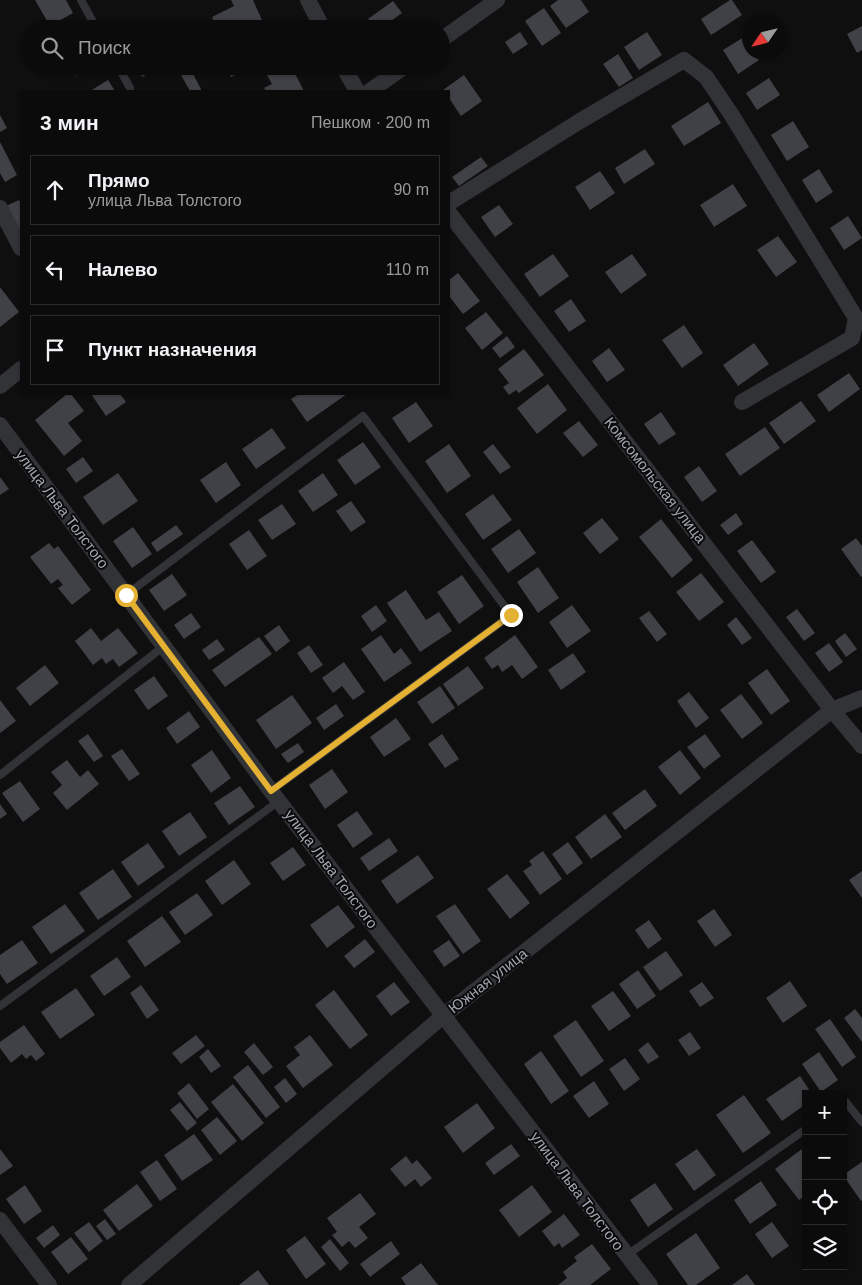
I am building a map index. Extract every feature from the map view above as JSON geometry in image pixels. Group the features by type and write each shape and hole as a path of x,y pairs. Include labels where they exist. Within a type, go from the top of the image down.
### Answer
{"street":[{"path":"308,0 319,20"},
{"path":"450,34 497,0"},
{"path":"450,202 580,121 684,60 706,77 731,114 856,318 852,338 742,402"},
{"path":"348,75 356,90"},
{"path":"371,90 392,75"},
{"path":"0,208 20,246"},
{"name":"Комсомольская улица","path":"450,214 832,710 862,746"},
{"path":"0,386 20,370"},
{"name":"улица Льва Толстого","path":"0,425 275,796 650,1285"},
{"name":"Южная улица","path":"129,1285 443,1016 832,710 862,698"},
{"path":"0,1220 49,1285"}],"lane":[{"path":"81,0 92,20"},
{"path":"123,75 130,88"},
{"path":"0,1006 511,615 363,416 126,595"},
{"path":"0,775 164,646"},
{"path":"847,1103 862,1122"},
{"path":"626,1255 802,1131"}],"building":[{"path":"35,0 66,0 73,13 61,20 47,20"},
{"path":"231,0 253,0 262,20 213,20 212,17 234,6"},
{"path":"558,0 581,0 589,12 566,28 550,6"},
{"path":"730,0 732,0 742,15 711,35 701,19"},
{"path":"393,1 402,13 392,20 368,19"},
{"path":"544,8 561,33 542,46 525,21"},
{"path":"862,26 862,50 857,53 847,34"},
{"path":"520,32 528,44 513,54 505,42"},
{"path":"647,32 662,55 639,70 624,47"},
{"path":"742,38 742,60 759,60 738,74 723,50"},
{"path":"618,54 633,78 619,87 603,64"},
{"path":"181,75 194,75 201,90 189,90"},
{"path":"267,75 296,75 303,90 265,90 264,88 272,84"},
{"path":"464,75 482,101 461,116 450,100 450,90 443,90"},
{"path":"769,78 780,95 757,110 746,93"},
{"path":"108,80 114,90 92,90"},
{"path":"708,102 721,123 684,146 671,126"},
{"path":"0,115 7,128 0,132"},
{"path":"793,121 809,147 787,161 771,135"},
{"path":"0,142 17,175 5,182 0,173"},
{"path":"645,149 655,164 624,184 615,168"},
{"path":"481,157 488,166 459,186 452,177"},
{"path":"819,169 833,192 816,203 802,180"},
{"path":"600,171 615,193 590,210 575,187"},
{"path":"733,184 747,206 714,227 700,205"},
{"path":"19,200 20,202 20,235 6,206"},
{"path":"499,205 513,224 495,237 481,217"},
{"path":"848,216 862,238 844,250 830,228"},
{"path":"778,236 797,262 776,277 757,250"},
{"path":"553,254 569,276 540,297 524,274"},
{"path":"632,254 647,275 621,294 605,272"},
{"path":"458,273 480,301 463,314 450,297 450,279"},
{"path":"0,287 19,312 0,327"},
{"path":"571,299 586,321 569,332 554,311"},
{"path":"486,312 503,333 482,350 465,328"},
{"path":"684,325 703,353 682,368 662,340"},
{"path":"507,336 515,347 500,358 492,348"},
{"path":"754,343 769,364 738,386 723,365"},
{"path":"609,348 625,370 607,382 592,361"},
{"path":"524,349 544,375 519,393 516,390 509,395 503,387 509,383 498,369"},
{"path":"849,373 860,389 829,412 817,395"},
{"path":"548,384 567,410 537,434 517,408"},
{"path":"66,395 72,395 84,411 68,423 82,441 64,456 35,420"},
{"path":"92,395 121,395 126,402 106,416"},
{"path":"297,395 346,395 307,422 291,399"},
{"path":"801,401 816,421 784,444 769,423"},
{"path":"416,402 433,426 409,443 392,418"},
{"path":"661,412 676,434 659,445 644,424"},
{"path":"579,421 598,445 583,457 563,433"},
{"path":"765,427 780,448 740,476 725,454"},
{"path":"272,428 286,448 256,469 242,449"},
{"path":"363,442 381,467 355,485 337,460"},
{"path":"449,444 471,476 447,493 425,461"},
{"path":"493,444 511,467 500,474 483,452"},
{"path":"83,457 93,471 76,483 66,469"},
{"path":"226,462 241,485 216,503 200,480"},
{"path":"699,466 717,491 702,502 684,477"},
{"path":"118,473 138,501 103,525 83,497"},
{"path":"323,473 338,495 313,512 298,491"},
{"path":"0,477 9,489 0,495"},
{"path":"493,494 512,520 483,540 465,514"},
{"path":"351,501 366,522 351,532 336,511"},
{"path":"282,504 296,524 272,540 258,520"},
{"path":"736,513 743,524 728,535 720,525"},
{"path":"602,518 619,539 600,554 583,533"},
{"path":"661,519 693,560 672,578 639,537"},
{"path":"176,525 183,534 157,552 151,543"},
{"path":"133,527 152,554 132,568 113,541"},
{"path":"519,529 536,553 508,573 491,549"},
{"path":"249,530 267,556 247,570 229,544"},
{"path":"856,538 862,546 861,577 841,549"},
{"path":"752,540 776,572 761,583 737,551"},
{"path":"49,543 54,549 58,546 91,590 72,605 58,588 63,585 58,579 51,584 30,557"},
{"path":"538,567 559,598 538,613 517,582"},
{"path":"701,573 724,602 699,621 676,592"},
{"path":"172,574 187,595 164,611 149,590"},
{"path":"462,575 484,606 459,624 437,592"},
{"path":"406,590 426,620 439,612 452,631 420,652 387,603"},
{"path":"376,605 387,621 372,632 361,616"},
{"path":"572,605 591,631 567,648 549,622"},
{"path":"797,609 815,633 804,641 786,617"},
{"path":"649,611 667,634 657,642 639,618"},
{"path":"191,613 201,627 184,639 174,625"},
{"path":"736,617 752,638 742,645 727,625"},
{"path":"279,625 290,641 276,652 264,636"},
{"path":"91,628 101,641 118,628 138,653 119,667 113,659 106,664 102,658 93,665 75,641"},
{"path":"845,633 857,649 846,657 835,641"},
{"path":"381,635 394,654 401,648 412,663 384,682 361,649"},
{"path":"515,635 538,667 522,679 512,665 502,672 498,665 492,669 484,658"},
{"path":"259,637 272,654 225,687 212,670"},
{"path":"217,639 225,650 209,660 202,650"},
{"path":"829,643 843,662 829,672 815,653"},
{"path":"309,645 323,665 311,673 297,653"},
{"path":"573,653 586,672 561,690 548,670"},
{"path":"344,662 365,692 353,700 342,686 333,693 322,678"},
{"path":"45,665 59,683 30,706 16,688"},
{"path":"468,666 484,688 458,706 443,684"},
{"path":"767,669 790,701 771,715 748,683"},
{"path":"154,676 168,696 148,710 134,690"},
{"path":"440,686 455,708 432,724 417,702"},
{"path":"689,692 709,718 696,728 677,701"},
{"path":"741,694 763,723 742,739 720,710"},
{"path":"292,695 312,723 276,749 256,720"},
{"path":"0,700 16,721 0,733"},
{"path":"336,704 344,716 324,730 316,718"},
{"path":"189,711 200,727 177,744 166,728"},
{"path":"396,718 411,739 384,757 370,737"},
{"path":"88,734 103,756 94,762 78,741"},
{"path":"442,734 459,759 445,768 428,744"},
{"path":"705,734 721,756 704,769 687,747"},
{"path":"298,743 304,752 288,763 281,754"},
{"path":"122,749 140,774 129,781 111,756"},
{"path":"212,750 231,778 211,793 191,765"},
{"path":"680,750 701,778 680,795 658,767"},
{"path":"67,760 80,777 88,770 99,784 67,810 53,793 62,785 51,772"},
{"path":"332,769 348,792 325,809 309,785"},
{"path":"20,781 40,809 23,822 2,793"},
{"path":"240,786 255,807 229,825 214,803"},
{"path":"645,789 657,806 625,830 612,813"},
{"path":"0,804 7,814 0,819"},
{"path":"357,811 373,834 353,848 337,825"},
{"path":"190,812 207,837 179,856 162,831"},
{"path":"605,814 622,837 591,859 575,837"},
{"path":"389,838 398,851 369,871 360,858"},
{"path":"568,842 583,863 567,875 552,854"},
{"path":"148,843 165,867 138,886 121,862"},
{"path":"293,847 306,865 283,881 270,863"},
{"path":"543,851 562,879 540,895 523,871 532,865 529,861"},
{"path":"418,855 434,878 397,904 381,881"},
{"path":"234,860 251,884 222,905 205,881"},
{"path":"113,869 132,897 98,920 79,893"},
{"path":"862,871 862,898 849,880"},
{"path":"507,874 530,903 510,919 487,889"},
{"path":"197,893 213,915 185,935 169,912"},
{"path":"65,904 85,931 51,954 32,927"},
{"path":"455,904 481,941 463,954 436,916"},
{"path":"338,905 355,927 327,948 310,925"},
{"path":"714,909 732,935 715,947 697,921"},
{"path":"162,916 181,942 145,967 127,941"},
{"path":"649,920 662,939 648,949 635,930"},
{"path":"365,939 375,952 354,968 344,956"},
{"path":"22,940 38,963 7,984 0,974 0,955"},
{"path":"449,940 460,956 444,967 433,951"},
{"path":"666,951 683,975 660,991 643,967"},
{"path":"117,957 131,977 104,996 90,976"},
{"path":"638,970 656,996 637,1009 619,984"},
{"path":"790,981 807,1006 783,1023 766,998"},
{"path":"394,982 410,1002 391,1016 376,996"},
{"path":"702,982 714,998 700,1007 689,991"},
{"path":"141,985 159,1010 147,1019 130,993"},
{"path":"76,988 95,1015 60,1039 41,1012"},
{"path":"334,990 368,1035 350,1049 315,1005"},
{"path":"613,991 631,1016 609,1031 591,1006"},
{"path":"855,1009 862,1018 862,1042 844,1018"},
{"path":"830,1019 856,1057 842,1067 815,1029"},
{"path":"576,1020 604,1061 581,1077 553,1036"},
{"path":"24,1025 45,1054 36,1061 31,1055 26,1059 22,1054 11,1063 0,1048 0,1042"},
{"path":"690,1032 701,1048 689,1056 678,1040"},
{"path":"196,1035 205,1046 181,1064 172,1053"},
{"path":"310,1035 333,1065 303,1088 286,1066 300,1055 294,1047"},
{"path":"648,1042 659,1057 648,1064 638,1050"},
{"path":"254,1043 273,1067 263,1075 244,1052"},
{"path":"208,1049 221,1066 211,1073 199,1057"},
{"path":"541,1051 569,1091 551,1104 524,1064"},
{"path":"819,1052 838,1080 824,1090 820,1090 802,1064"},
{"path":"625,1058 640,1079 624,1091 609,1069"},
{"path":"248,1065 280,1107 266,1118 233,1077"},
{"path":"800,1076 809,1090 802,1090 802,1107 782,1121 766,1099"},
{"path":"285,1078 297,1094 286,1103 274,1087"},
{"path":"594,1081 609,1104 589,1118 573,1096"},
{"path":"189,1083 209,1109 197,1119 177,1093"},
{"path":"233,1084 264,1123 242,1141 211,1102"},
{"path":"744,1095 771,1133 743,1153 716,1115"},
{"path":"180,1102 197,1123 187,1131 170,1110"},
{"path":"477,1103 495,1128 463,1153 444,1127"},
{"path":"217,1117 237,1141 220,1155 201,1130"},
{"path":"194,1134 213,1160 182,1181 164,1155"},
{"path":"511,1144 520,1156 494,1175 485,1163"},
{"path":"0,1149 13,1166 0,1175"},
{"path":"697,1149 716,1175 694,1191 675,1164"},
{"path":"802,1149 802,1198 799,1200 775,1169"},
{"path":"406,1156 412,1164 417,1160 432,1178 421,1187 415,1179 405,1187 390,1169"},
{"path":"157,1160 177,1189 160,1201 140,1172"},
{"path":"862,1162 861,1201 847,1181 847,1172"},
{"path":"761,1181 777,1205 750,1224 734,1200"},
{"path":"655,1183 673,1209 648,1227 630,1200"},
{"path":"137,1184 153,1206 119,1231 103,1210"},
{"path":"25,1185 42,1211 24,1224 6,1199"},
{"path":"532,1185 552,1212 519,1237 499,1210"},
{"path":"360,1193 376,1214 359,1227 368,1238 355,1248 349,1241 342,1247 332,1235 337,1232 327,1218"},
{"path":"564,1214 580,1235 562,1248 559,1243 554,1247 542,1231"},
{"path":"105,1219 116,1234 107,1240 96,1226"},
{"path":"89,1222 103,1241 89,1252 74,1233"},
{"path":"772,1222 789,1246 772,1258 755,1234"},
{"path":"53,1225 60,1235 44,1248 36,1238"},
{"path":"696,1233 720,1268 696,1285 688,1285 666,1254"},
{"path":"305,1236 326,1264 306,1279 286,1250"},
{"path":"71,1237 88,1259 68,1274 51,1252"},
{"path":"330,1239 349,1263 340,1271 321,1247"},
{"path":"391,1241 400,1254 370,1277 360,1264"},
{"path":"592,1244 611,1269 590,1285 558,1285 567,1278 563,1272 577,1261 574,1257"},
{"path":"421,1263 438,1285 406,1285 401,1278"},
{"path":"258,1270 269,1285 239,1285"},
{"path":"747,1274 755,1285 732,1285"}],"route":[{"path":"126,595 271,791 511,615"}]}
